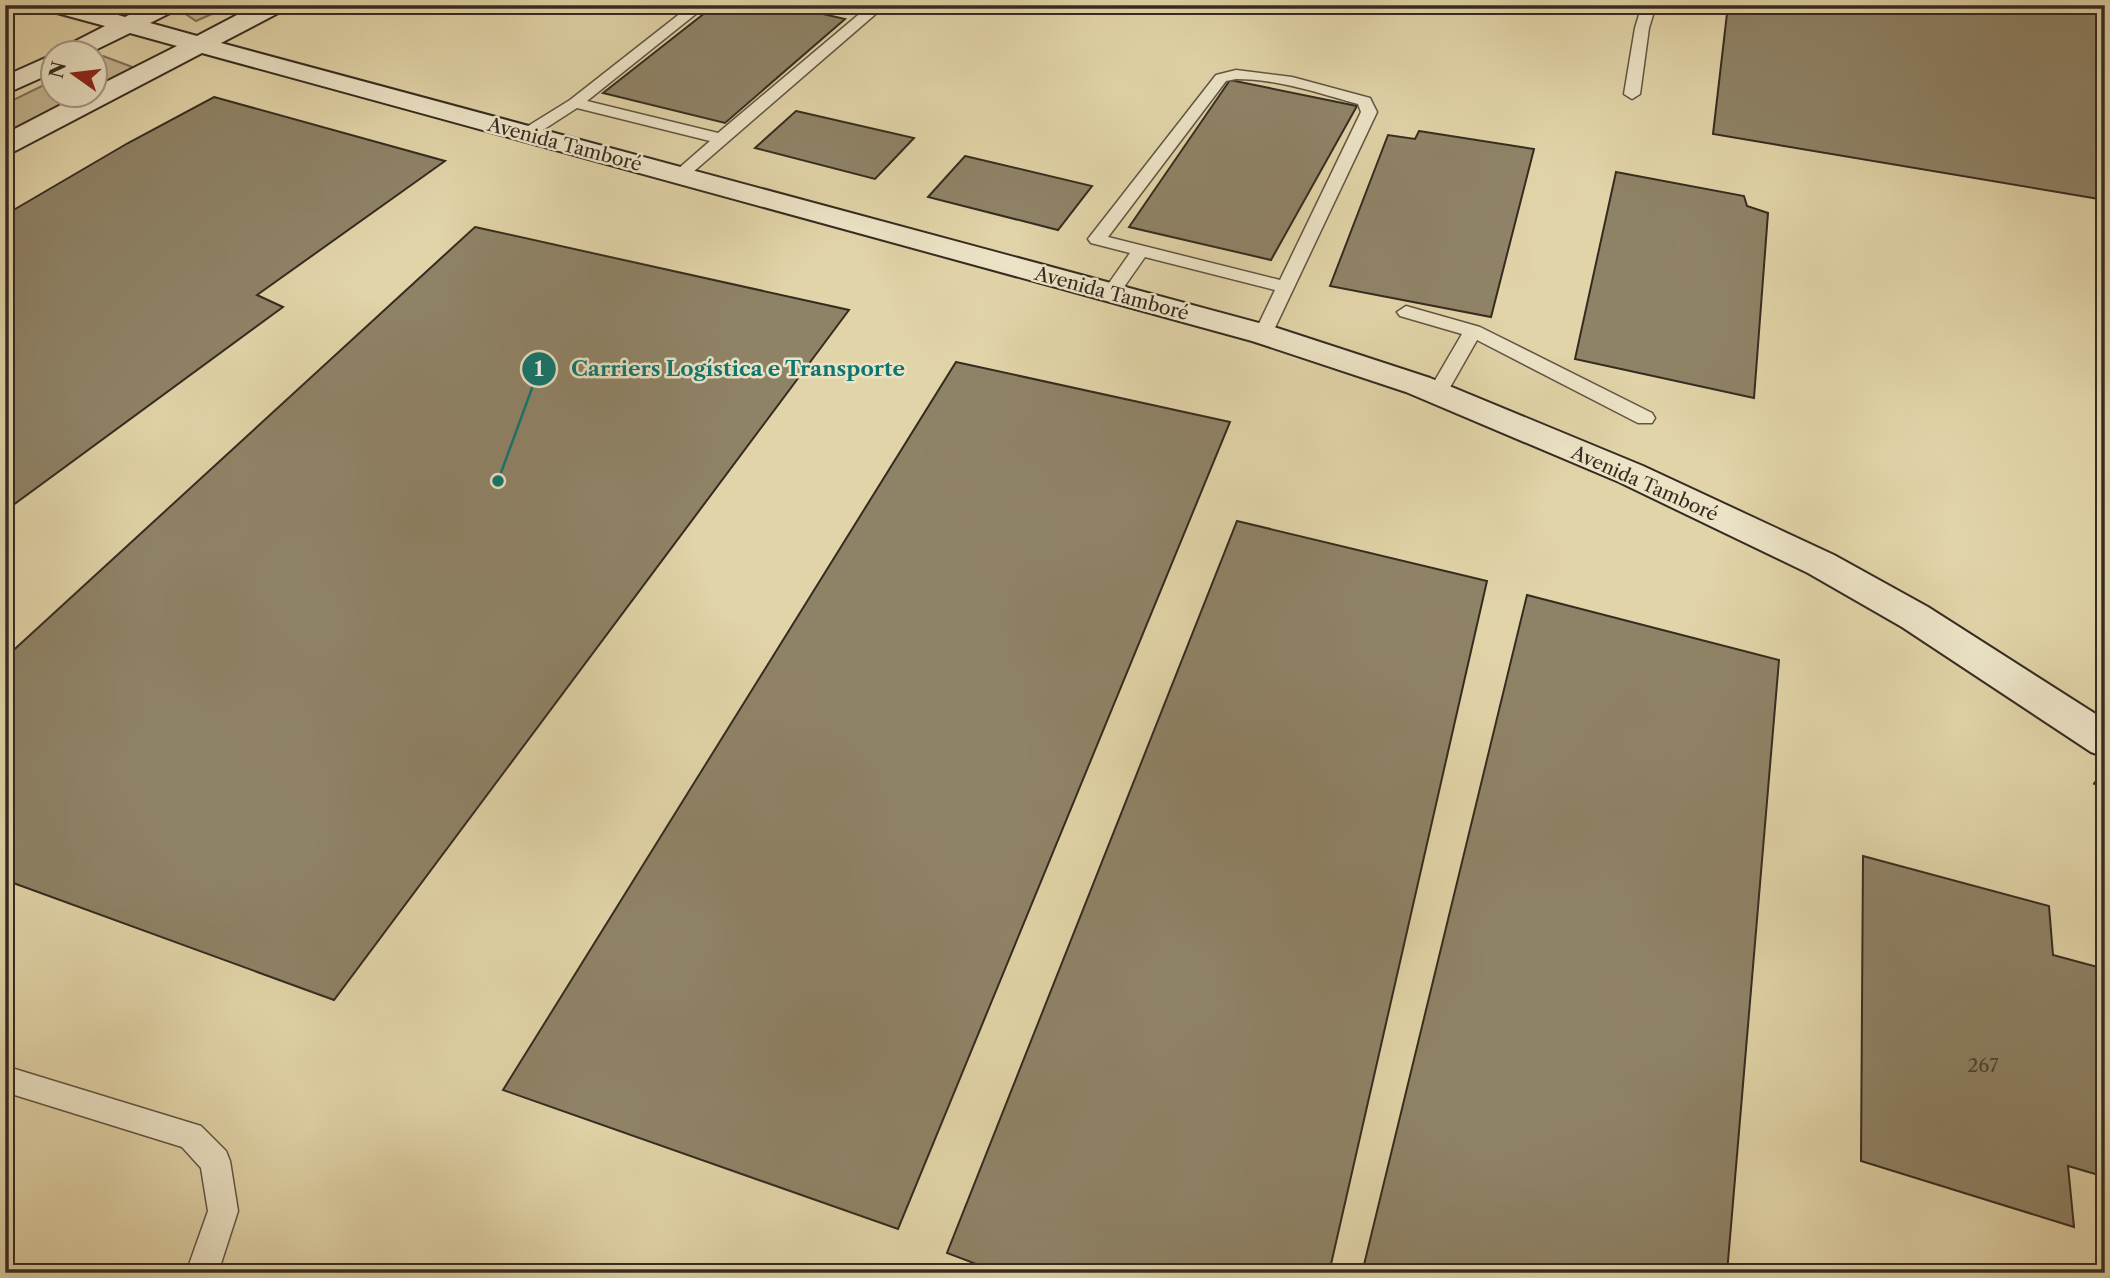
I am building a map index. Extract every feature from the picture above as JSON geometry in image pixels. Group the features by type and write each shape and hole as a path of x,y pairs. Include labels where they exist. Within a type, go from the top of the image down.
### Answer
{"street":[{"name":"Avenida Tamboré","path":"55,5 1263,334 1437,394 1631,474 1821,564 1927,624 2105,741"},
{"path":"102,38 167,5"},
{"path":"5,145 275,5"},
{"path":"5,86 38,70"}],"lane":[{"path":"526,134 575,103 700,5"},
{"path":"679,175 879,5"},
{"path":"1632,94 1642,28 1649,5"},
{"path":"1263,334 1369,112 1366,101 1248,73 1221,78 1097,239 1285,287"},
{"path":"575,103 722,139"},
{"path":"1111,293 1141,250"},
{"path":"1406,312 1473,331 1646,418"},
{"path":"1437,394 1473,331"},
{"path":"5,1079 191,1136 215,1161 223,1212 202,1273"}],"shaded area":[{"path":"188,5 232,5 196,21 184,13 183,8"},
{"path":"108,58 135,68 108,82"},
{"path":"38,88 38,108 55,108 5,133 5,104"}],"building":[{"path":"715,5 784,5 845,19 725,123 603,93"},
{"path":"1728,5 2105,5 2105,200 1713,134"},
{"path":"1230,80 1357,106 1271,260 1129,227"},
{"path":"214,97 445,161 257,295 283,307 5,511 5,215 128,143"},
{"path":"796,111 914,138 875,179 755,148"},
{"path":"1419,131 1534,149 1491,317 1330,286 1388,135 1415,139"},
{"path":"965,156 1092,186 1058,230 928,197"},
{"path":"1616,172 1744,196 1747,206 1768,213 1754,398 1575,359"},
{"path":"475,227 849,310 334,1000 5,880 5,658"},
{"path":"956,362 1230,422 898,1229 503,1090"},
{"path":"1237,521 1487,581 1329,1273 1000,1273 947,1253"},
{"path":"1527,595 1779,660 1727,1273 1362,1273"},
{"path":"1863,856 2049,906 2053,955 2105,969 2105,1177 2068,1166 2074,1227 1861,1161"}],"place":[{"name":"Carriers Logística e Transporte","path":"498,481"}]}
